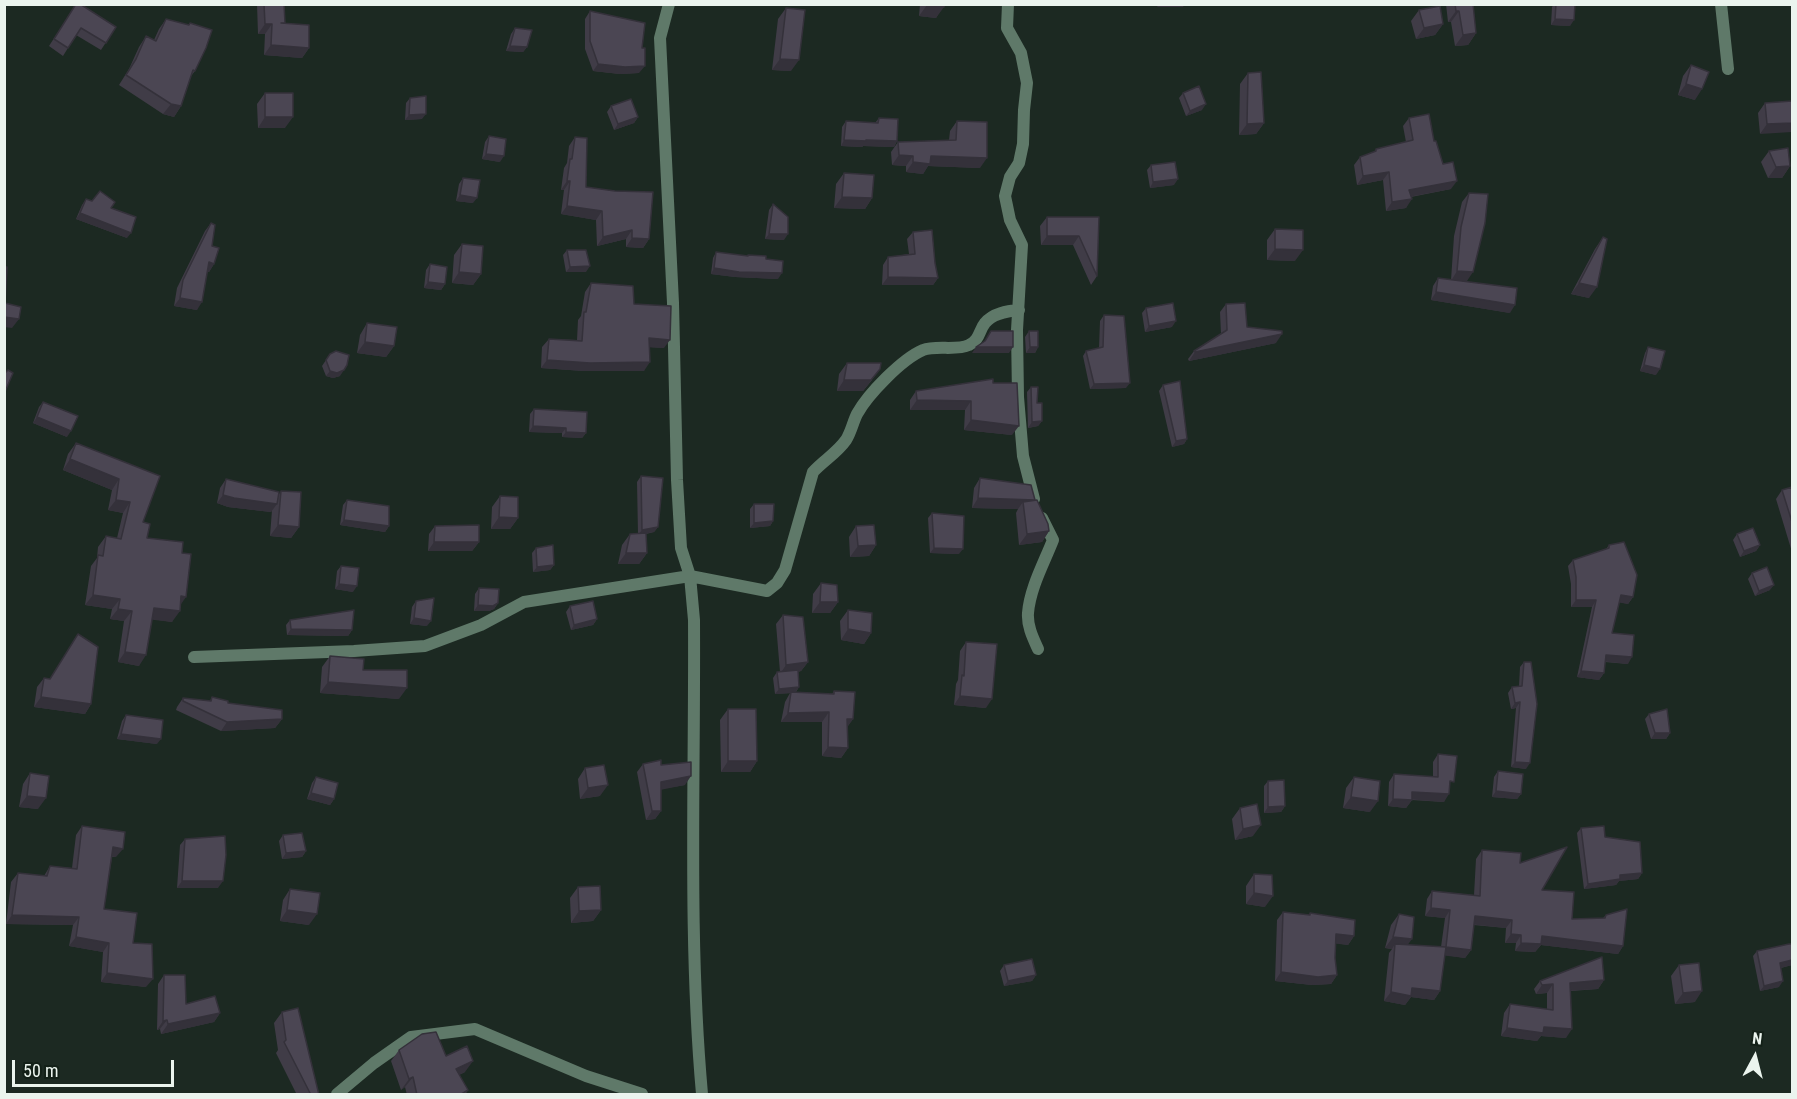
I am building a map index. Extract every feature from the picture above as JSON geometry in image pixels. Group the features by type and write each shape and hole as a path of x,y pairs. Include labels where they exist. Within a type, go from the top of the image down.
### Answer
{"street":[{"path":"669,4 660,38 672,291 677,480 681,548 690,576 694,620 693,933 702,1095"},
{"path":"1008,4 1007,28 1022,53 1027,83 1023,144 1019,164 1010,177 1005,196 1010,220 1023,245 1018,310 1017,374 1023,456 1039,514 1053,540 1032,594 1028,614 1030,633 1038,649"},
{"path":"1721,4 1728,69"},
{"path":"194,657 425,646 481,625 524,602 690,576 767,591 777,583 785,570 813,472 835,453 847,438 858,413 889,375 925,349 969,346 980,336 985,323 1001,312 1018,310"},
{"path":"337,1095 374,1063 411,1037 475,1029 586,1076 642,1095"}],"building":[{"path":"76,4 80,4 116,27 106,43 81,28 68,48 54,39"},
{"path":"264,4 284,4 285,23 281,23 309,25 309,48 271,45 272,24 265,24"},
{"path":"927,4 944,4 944,7"},
{"path":"1455,4 1473,4 1476,33 1463,35 1459,11 1456,11"},
{"path":"1556,4 1575,4 1574,20 1555,19"},
{"path":"1440,6 1443,24 1424,28 1419,10"},
{"path":"786,8 805,10 799,60 780,59"},
{"path":"590,11 645,23 642,48 645,48 645,66 625,67 598,64 590,41"},
{"path":"166,19 212,30 206,48 195,71 193,70 181,106 171,104 126,75 146,36 156,41"},
{"path":"515,28 532,30 527,47 510,46"},
{"path":"1691,65 1709,72 1702,89 1686,84"},
{"path":"1261,72 1264,123 1247,124 1248,73"},
{"path":"1199,86 1206,104 1190,111 1183,93"},
{"path":"265,93 293,93 293,117 265,117"},
{"path":"426,96 426,114 409,115 410,98"},
{"path":"631,99 638,117 618,124 611,106"},
{"path":"1792,101 1792,123 1767,124 1765,103"},
{"path":"1429,114 1434,141 1436,141 1443,164 1453,162 1457,181 1409,190 1412,199 1392,202 1389,172 1363,176 1360,157 1376,149 1413,140 1409,118"},
{"path":"879,118 898,119 897,141 844,140 846,121 878,123"},
{"path":"957,121 987,122 987,158 931,156 930,164 913,162 913,156 899,155 898,142 956,140"},
{"path":"489,136 506,139 504,156 486,154"},
{"path":"575,137 587,138 586,187 615,191 653,192 649,239 632,238 632,230 603,237 602,211 567,206 570,181 567,181"},
{"path":"1788,148 1790,166 1776,167 1769,151"},
{"path":"1175,162 1178,179 1153,182 1151,165"},
{"path":"844,173 874,175 872,198 842,197"},
{"path":"463,178 480,180 477,198 460,195"},
{"path":"100,191 115,202 111,208 136,217 131,233 80,213 86,199 92,201"},
{"path":"1469,193 1488,194 1485,223 1473,272 1457,271 1461,227"},
{"path":"773,204 788,217 788,234 769,234"},
{"path":"1047,217 1099,217 1097,276 1079,236 1047,236"},
{"path":"211,223 215,225 212,246 219,248 214,264 209,262 202,302 180,298 183,280"},
{"path":"1275,229 1303,230 1303,250 1275,249"},
{"path":"932,230 938,278 888,277 888,257 915,254 913,232"},
{"path":"1603,237 1607,239 1597,287 1579,283"},
{"path":"462,244 483,246 481,274 459,272"},
{"path":"567,250 586,250 590,266 570,267"},
{"path":"716,252 766,256 766,259 783,261 782,273 739,272 714,268"},
{"path":"430,264 447,267 445,284 428,282"},
{"path":"4,267 7,267 5,303 21,307 19,319 4,317"},
{"path":"1438,278 1517,288 1515,305 1436,292"},
{"path":"591,283 633,286 634,304 671,306 670,340 649,338 650,362 590,363 547,360 549,339 582,341 584,312 586,312"},
{"path":"1173,303 1176,321 1149,326 1146,308"},
{"path":"1245,303 1247,327 1282,331 1282,334 1194,351 1227,330 1226,304"},
{"path":"1104,315 1124,316 1130,383 1094,384 1086,351 1103,347"},
{"path":"367,323 397,327 394,346 365,342"},
{"path":"991,331 1013,331 1013,347 976,347 985,341"},
{"path":"1029,331 1038,331 1038,347 1030,347"},
{"path":"1648,347 1665,351 1660,369 1644,365"},
{"path":"336,351 349,355 344,370 337,373 330,371 326,360"},
{"path":"847,363 881,363 880,369 871,380 844,380"},
{"path":"8,370 13,373 4,394 4,374"},
{"path":"993,379 993,383 1017,383 1019,426 971,420 971,401 917,400 916,391"},
{"path":"1180,381 1187,439 1176,441 1163,385"},
{"path":"1031,387 1038,387 1037,403 1042,403 1042,421 1032,422"},
{"path":"43,402 78,416 71,431 37,417"},
{"path":"534,409 587,412 586,433 566,432 566,428 533,426"},
{"path":"76,443 160,476 143,522 150,524 147,538 183,542 182,553 191,554 186,597 181,596 180,611 154,608 146,655 125,652 132,611 118,609 120,599 93,595 98,555 103,556 106,536 121,539 130,502 116,500 119,479 70,459"},
{"path":"641,476 663,478 658,527 642,530"},
{"path":"980,478 1031,485 1035,500 978,498"},
{"path":"226,479 279,492 277,504 223,495"},
{"path":"1792,487 1792,522 1782,490"},
{"path":"281,491 301,492 299,527 278,525"},
{"path":"500,496 518,497 518,518 499,517"},
{"path":"347,500 389,506 389,526 344,520"},
{"path":"1037,500 1049,531 1027,534 1023,502"},
{"path":"754,504 774,504 773,521 754,523"},
{"path":"932,513 964,516 963,549 934,548"},
{"path":"479,525 479,542 434,542 435,526"},
{"path":"874,525 876,545 858,546 856,526"},
{"path":"1753,528 1760,545 1744,551 1737,534"},
{"path":"646,533 647,553 626,553 630,534"},
{"path":"1624,542 1637,575 1633,597 1621,595 1612,633 1634,635 1632,657 1606,655 1604,673 1581,671 1596,600 1576,600 1573,560 1609,548 1609,545"},
{"path":"553,545 554,565 537,567 536,548"},
{"path":"341,566 359,568 357,586 339,584"},
{"path":"1767,567 1774,585 1759,591 1752,573"},
{"path":"821,583 837,585 838,602 820,602"},
{"path":"479,588 499,589 498,603 493,606 478,605"},
{"path":"434,598 431,621 414,618 416,601"},
{"path":"593,601 597,619 574,625 570,606"},
{"path":"354,610 352,630 291,629 290,620"},
{"path":"848,610 872,613 871,633 848,629"},
{"path":"783,615 803,617 808,662 786,665"},
{"path":"78,634 98,647 91,704 41,697 44,678 50,679"},
{"path":"966,642 997,644 992,699 960,696"},
{"path":"330,656 364,659 363,670 407,670 407,688 328,682"},
{"path":"1524,662 1531,662 1537,704 1530,763 1515,762 1520,702 1515,703 1512,687 1522,686"},
{"path":"798,670 799,687 779,689 777,672"},
{"path":"834,691 855,692 853,719 847,719 848,748 828,747 829,712 788,713 791,692 834,694"},
{"path":"212,697 228,701 228,703 282,710 282,719 227,722 183,701 183,698 211,701"},
{"path":"728,709 756,709 757,761 728,761"},
{"path":"1667,709 1670,733 1655,733 1649,714"},
{"path":"126,715 163,720 161,739 121,734"},
{"path":"1438,754 1457,756 1454,782 1450,781 1449,794 1412,792 1412,800 1393,799 1394,774 1438,777"},
{"path":"661,760 661,765 691,762 691,776 661,782 661,811 652,811 643,764"},
{"path":"604,765 608,785 588,788 585,768"},
{"path":"1498,771 1523,774 1521,794 1496,791"},
{"path":"30,773 49,776 46,798 27,796"},
{"path":"316,777 338,783 334,799 311,793"},
{"path":"1354,777 1380,781 1378,801 1351,797"},
{"path":"1284,780 1285,806 1268,807 1268,781"},
{"path":"1257,804 1261,825 1243,829 1240,808"},
{"path":"82,826 125,832 123,849 113,847 104,909 137,913 133,943 152,944 153,979 107,973 109,943 76,937 79,917 12,915 18,873 47,876 50,866 77,869"},
{"path":"1604,826 1605,837 1640,842 1642,873 1620,875 1620,879 1588,884 1581,828"},
{"path":"302,833 306,851 286,853 283,835"},
{"path":"225,836 226,855 223,881 182,881 185,839"},
{"path":"1567,847 1542,890 1574,892 1572,919 1605,918 1606,915 1627,909 1623,946 1542,936 1541,944 1521,943 1521,935 1511,934 1512,920 1475,916 1471,950 1446,947 1450,910 1431,908 1432,891 1480,896 1482,850 1521,853 1520,863"},
{"path":"1254,874 1272,875 1273,896 1254,893"},
{"path":"600,886 601,910 579,911 578,887"},
{"path":"290,889 320,893 317,914 287,910"},
{"path":"1283,912 1310,915 1310,913 1355,920 1354,936 1336,934 1337,975 1318,977 1281,972"},
{"path":"1399,914 1414,917 1412,939 1393,937"},
{"path":"1395,944 1446,947 1440,991 1412,988 1411,996 1391,992"},
{"path":"1792,944 1792,960 1780,963 1783,981 1764,986 1757,951"},
{"path":"1602,957 1604,980 1570,983 1572,1029 1544,1027 1543,1033 1507,1028 1510,1004 1553,1010 1553,984 1542,985 1540,981"},
{"path":"1032,959 1036,975 1008,981 1004,965"},
{"path":"1699,963 1702,991 1683,993 1679,965"},
{"path":"164,975 185,975 186,1004 215,996 220,1013 168,1024 167,1020 163,1021"},
{"path":"298,1008 319,1095 311,1095 284,1042 286,1040 282,1012"},
{"path":"436,1032 446,1056 467,1046 473,1061 456,1069 468,1090 460,1095 417,1095 413,1077 409,1079 399,1050 422,1034"}]}
